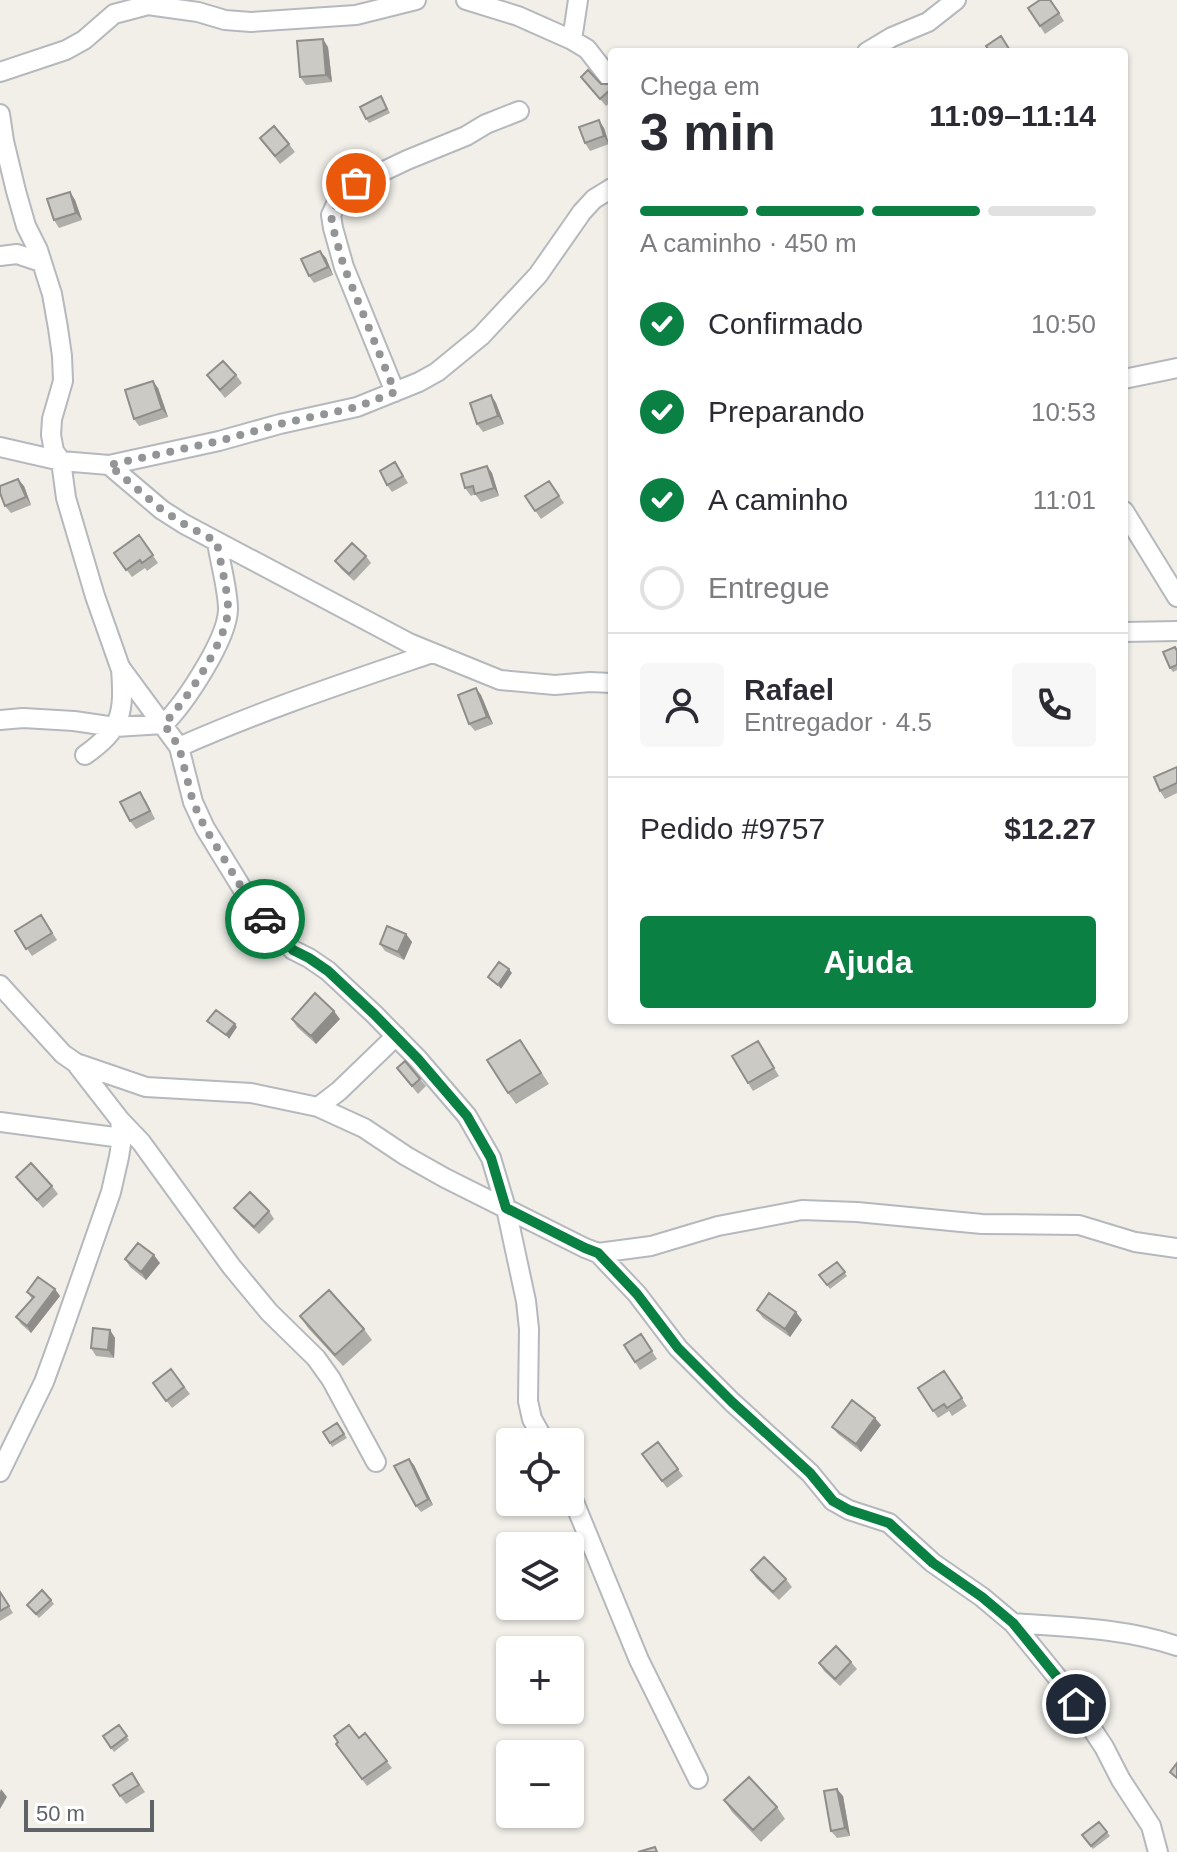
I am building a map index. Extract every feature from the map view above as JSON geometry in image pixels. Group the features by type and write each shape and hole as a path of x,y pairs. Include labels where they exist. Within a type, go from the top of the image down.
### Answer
{"street":[{"path":"0,72 66,50 84,40 114,14 148,5 251,22 356,15 416,0"},
{"path":"466,0 518,16 572,40 587,49 608,76"},
{"path":"572,40 578,0"},
{"path":"874,48 928,22 956,0"},
{"path":"395,392 344,267 331,215 342,191 519,111"},
{"path":"0,114 26,226 52,294 62,356 63,381 52,419 54,451 61,461 75,531 120,667 123,697 120,718 103,742 85,755"},
{"path":"0,447 61,461 109,465 357,407 419,382 437,372 481,336 538,275 582,212 608,190"},
{"path":"0,256 17,254 41,262"},
{"path":"1128,378 1177,368"},
{"path":"109,465 162,510 184,524 409,643 500,680 555,685 608,683"},
{"path":"1128,517 1177,597"},
{"path":"0,720 74,721 115,727 164,724 207,664 226,624 228,609 217,542"},
{"path":"1128,632 1177,631"},
{"path":"179,747 269,710 432,653"},
{"path":"120,667 179,747 193,802 205,828 245,893 293,950 328,971 418,1059 467,1116 491,1158 506,1208 526,1301 529,1329 528,1401 537,1428"},
{"path":"0,985 63,1054 76,1063 146,1087 251,1093 318,1107 364,1128 445,1178 598,1253 637,1294 678,1348 810,1473 833,1501 849,1510 889,1523 933,1563 1013,1623 1061,1682 1104,1747 1151,1826 1158,1852"},
{"path":"318,1107 396,1036"},
{"path":"76,1063 121,1129 141,1142 231,1266 269,1312 316,1358 331,1379 376,1462"},
{"path":"0,1122 121,1129"},
{"path":"0,1472 44,1382 60,1338 111,1192 121,1129"},
{"path":"598,1253 651,1246 718,1226 802,1210 982,1224 1079,1225 1135,1242 1177,1248"},
{"path":"580,1516 639,1660 698,1779"},
{"path":"1013,1623 1112,1631 1177,1646"}],"building":[{"path":"1040,0 1050,0 1059,13 1040,26 1028,8"},
{"path":"1001,36 1008,48 987,48"},
{"path":"323,39 326,75 300,77 297,41"},
{"path":"588,70 601,84 608,84 608,92 600,99 581,77"},
{"path":"381,96 387,109 366,119 360,107"},
{"path":"599,120 604,136 585,143 579,127"},
{"path":"274,126 289,144 275,156 260,138"},
{"path":"70,192 76,213 54,220 47,199"},
{"path":"320,251 328,267 309,276 301,259"},
{"path":"223,361 236,375 220,390 207,375"},
{"path":"153,381 162,409 134,419 125,390"},
{"path":"491,395 498,416 477,424 470,403"},
{"path":"395,462 403,476 387,485 380,471"},
{"path":"487,466 494,488 475,494 473,486 465,488 461,474"},
{"path":"18,479 26,497 5,506 0,486"},
{"path":"549,481 559,496 535,511 525,496"},
{"path":"139,535 153,555 126,570 114,553"},
{"path":"352,543 366,556 349,574 335,561"},
{"path":"1175,647 1177,665 1170,668 1163,652"},
{"path":"476,688 487,717 469,724 458,695"},
{"path":"1177,767 1177,783 1160,791 1154,777"},
{"path":"140,792 150,811 130,821 120,802"},
{"path":"41,915 52,933 26,949 15,931"},
{"path":"387,926 406,934 398,952 380,944"},
{"path":"499,962 509,969 498,985 488,977"},
{"path":"315,993 334,1011 311,1036 292,1019"},
{"path":"216,1010 235,1024 226,1035 207,1021"},
{"path":"520,1040 541,1073 508,1093 487,1060"},
{"path":"758,1041 774,1068 748,1083 732,1056"},
{"path":"405,1061 420,1079 412,1086 397,1068"},
{"path":"31,1163 52,1186 37,1200 16,1177"},
{"path":"250,1192 269,1211 254,1227 234,1208"},
{"path":"138,1243 154,1255 141,1272 125,1259"},
{"path":"837,1262 845,1272 827,1285 819,1275"},
{"path":"38,1277 55,1289 27,1326 16,1317 34,1297 27,1292"},
{"path":"329,1290 364,1329 335,1355 300,1316"},
{"path":"769,1293 796,1312 785,1329 757,1310"},
{"path":"93,1328 110,1330 108,1350 91,1348"},
{"path":"641,1334 652,1351 635,1362 624,1345"},
{"path":"171,1369 184,1387 166,1401 153,1383"},
{"path":"944,1371 962,1398 947,1408 944,1404 933,1411 918,1388"},
{"path":"852,1400 875,1418 856,1444 832,1427"},
{"path":"337,1423 344,1434 330,1443 323,1432"},
{"path":"658,1442 678,1469 662,1481 642,1454"},
{"path":"409,1459 428,1499 416,1506 394,1466"},
{"path":"764,1557 786,1579 773,1592 751,1570"},
{"path":"42,1590 51,1600 36,1614 27,1605"},
{"path":"0,1592 9,1606 0,1611"},
{"path":"836,1646 851,1662 835,1679 819,1663"},
{"path":"119,1725 127,1736 111,1748 103,1736"},
{"path":"349,1725 359,1738 365,1733 387,1761 362,1779 336,1744 338,1742 334,1736"},
{"path":"1177,1763 1177,1778 1170,1772"},
{"path":"132,1773 139,1785 120,1796 113,1785"},
{"path":"749,1777 777,1807 753,1830 724,1800"},
{"path":"837,1789 845,1828 831,1831 824,1791"},
{"path":"1099,1822 1107,1832 1091,1846 1082,1835"},
{"path":"655,1847 657,1852 638,1852"}],"way so far":[{"path":"265,919 205,828 193,802 179,747 164,724 207,664 226,624 228,609 217,542 162,510 109,465 357,407 395,392 344,267 333,228 331,215 342,191 356,183"}],"route":[{"path":"265,919 293,950 328,971 374,1014 467,1116 491,1158 506,1208 598,1253 637,1294 678,1348 810,1473 833,1501 849,1510 889,1523 933,1563 982,1597 1013,1623 1076,1704"}]}
